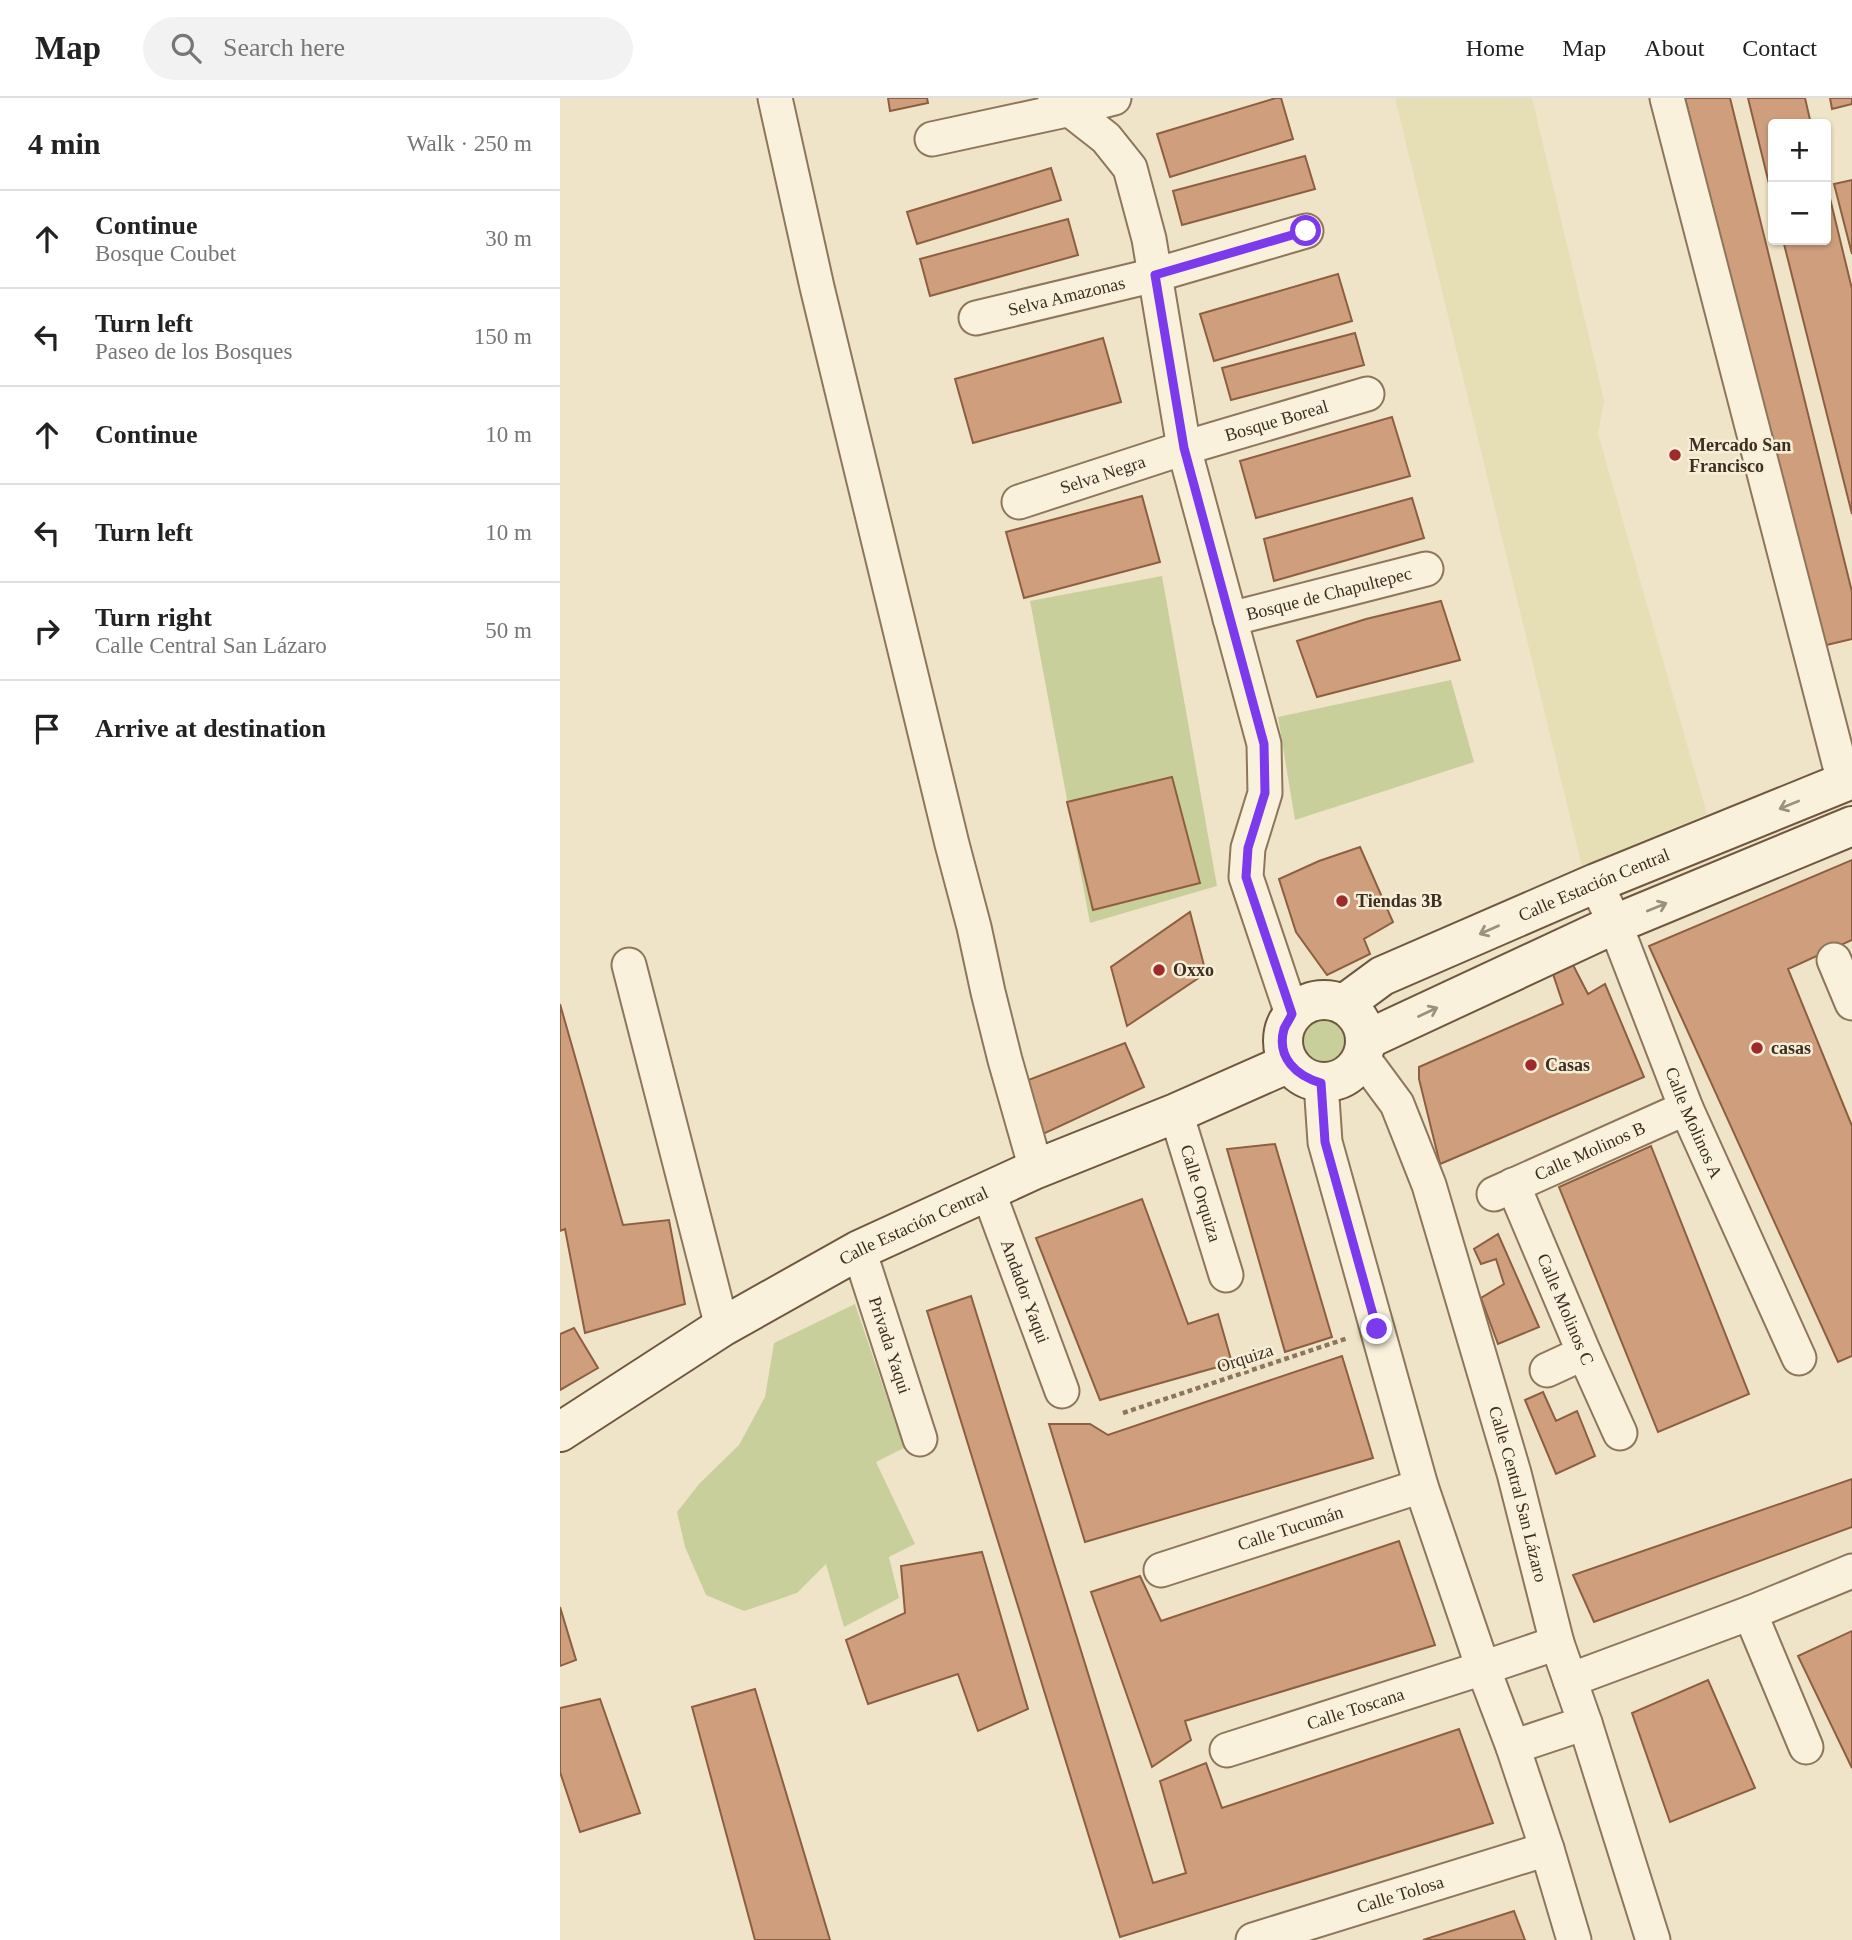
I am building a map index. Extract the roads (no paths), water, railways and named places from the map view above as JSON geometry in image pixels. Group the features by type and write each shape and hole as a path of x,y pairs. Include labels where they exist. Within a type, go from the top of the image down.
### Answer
{"street":[{"path":"775,98 817,287 975,927 988,992 1036,1169"},
{"path":"932,139 1063,104 1114,98"},
{"path":"1667,98 1848,780"},
{"path":"1063,104 1106,138 1130,168 1149,239 1184,448 1264,744 1265,793 1248,848 1246,877 1292,1014"},
{"name":"Selva Amazonas","path":"976,318 1155,275 1306,231"},
{"name":"Bosque Boreal","path":"1184,448 1367,394"},
{"name":"Selva Negra","path":"1019,502 1184,448"},
{"name":"Bosque de Chapultepec","path":"1230,618 1426,569"},
{"name":"Calle Estación Central","path":"1344,1004 1382,976 1597,883 1848,780"},
{"path":"1365,1049 1360,1019 1344,1004 1326,999 1308,1003 1292,1014 1284,1029 1283,1046 1289,1063 1297,1073 1308,1080 1321,1083 1338,1081 1353,1072 1365,1049 1615,924 1852,826"},
{"name":"Calle Molinos A","path":"1597,883 1686,1108 1798,1358"},
{"path":"1834,960 1852,1003"},
{"path":"629,965 722,1327"},
{"name":"Calle Central San Lázaro","path":"1365,1049 1397,1104 1429,1185 1514,1474 1557,1643 1653,1940"},
{"name":"Calle Estación Central","path":"560,1432 722,1327 859,1250 1036,1169 1176,1113 1289,1063"},
{"path":"1321,1083 1325,1142 1421,1486 1513,1747 1574,1940"},
{"name":"Calle Molinos B","path":"1503,1190 1686,1108"},
{"name":"Calle Orquiza","path":"1176,1113 1226,1275"},
{"name":"Calle Molinos C","path":"1503,1190 1584,1353 1620,1433"},
{"name":"Andador Yaqui","path":"988,1191 1062,1391"},
{"name":"Privada Yaqui","path":"859,1250 920,1439"},
{"path":"1547,1370 1584,1353"},
{"name":"Calle Tucumán","path":"1161,1570 1421,1486"},
{"path":"1570,1681 1852,1571"},
{"path":"1750,1613 1806,1747"},
{"name":"Calle Toscana","path":"1227,1751 1557,1643"},
{"path":"1513,1747 1585,1723"},
{"name":"Calle Tolosa","path":"1253,1940 1547,1849"}],"place":[{"name":"Mercado San Francisco","path":"1675,455"},
{"name":"Tiendas 3B","path":"1342,901"},
{"name":"Oxxo","path":"1159,970"},
{"name":"casas","path":"1757,1048"},
{"name":"Casas","path":"1531,1065"}]}
